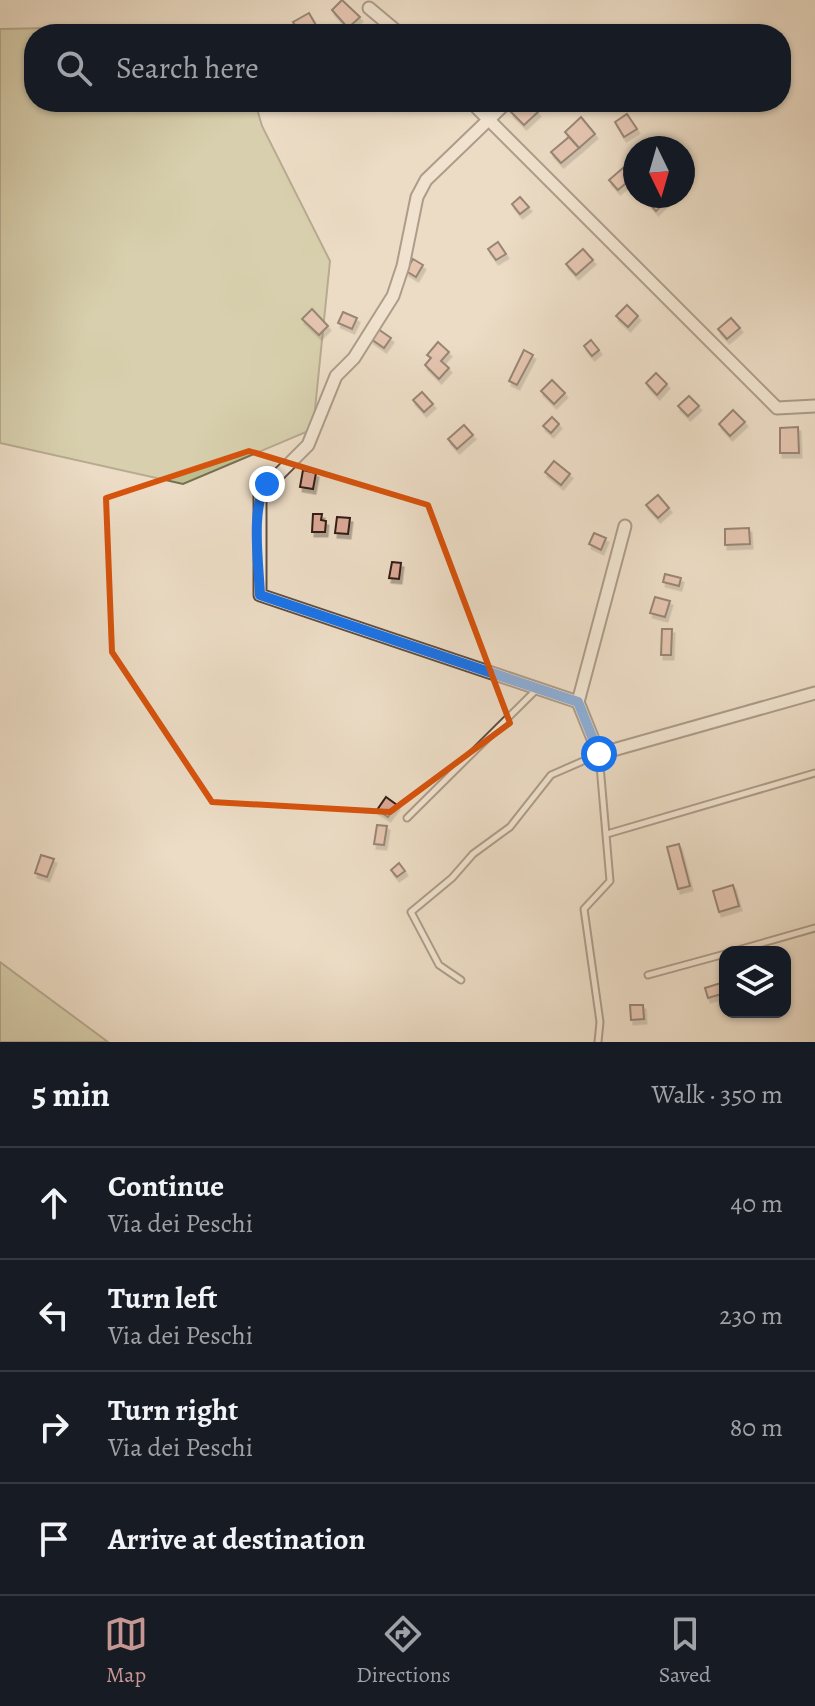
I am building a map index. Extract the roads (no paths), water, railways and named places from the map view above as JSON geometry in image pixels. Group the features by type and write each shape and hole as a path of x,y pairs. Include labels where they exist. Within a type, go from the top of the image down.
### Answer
{"street":[{"path":"369,8 388,24"},
{"path":"481,112 777,408 815,406"},
{"path":"496,112 426,180 417,197 403,266 393,296 354,358 336,376 308,445 260,493 260,595 578,702"},
{"path":"625,526 578,702 599,754 815,693"}],"lane":[{"path":"407,818 538,689"},
{"path":"461,980 439,965 411,912 452,878 473,854 510,827 551,775 599,754 610,881 584,909 600,1022 598,1042"},
{"path":"607,834 815,773"},
{"path":"752,946 815,928"},
{"path":"648,975 719,956"}]}
